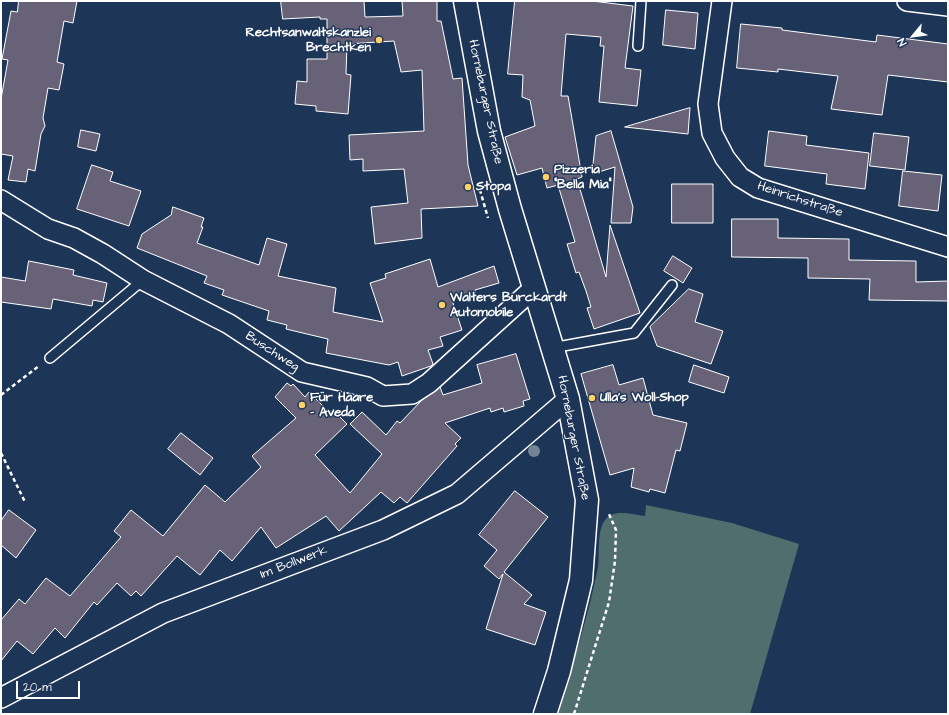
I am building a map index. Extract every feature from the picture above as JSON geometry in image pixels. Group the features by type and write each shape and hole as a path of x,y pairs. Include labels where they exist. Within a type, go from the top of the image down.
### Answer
{"street":[{"name":"Horneburger Straße","path":"465,1 489,131 510,209 568,399 587,500 581,580 560,671 544,714"},
{"name":"Heinrichstraße","path":"722,1 708,104 712,133 724,158 740,176 758,188 948,247"},
{"path":"907,1 948,6"},
{"name":"Buschweg","path":"1,200 48,228 74,238 103,254 143,280 229,324 302,372 367,387 383,396 412,394 429,383 534,288"},
{"name":"Im Bollwerk","path":"1,698 163,613 383,530 457,494 568,399"}],"lane":[{"path":"638,46 641,1"},
{"path":"50,358 143,280"},
{"path":"552,348 634,333 672,285"}],"path":[{"path":"478,180 490,223"},
{"path":"1,395 50,358"},
{"path":"1,453 25,502"},
{"path":"574,714 609,602 616,530 608,511"}],"green space":[{"path":"646,505 732,523 799,544 750,714 554,714 574,660 590,604 598,567 601,528 607,518 611,515 625,513 645,516"}],"building":[{"path":"19,1 77,1 73,23 64,21 57,62 64,64 59,90 48,88 43,118 45,126 41,134 35,171 28,169 26,182 8,180 13,156 1,154 1,99 8,60 2,59 11,11 17,12"},
{"path":"281,1 364,1 365,17 403,16 402,1 437,1 437,21 441,21 453,79 462,78 468,165 478,206 421,209 422,238 375,244 371,207 408,203 404,169 363,171 363,159 350,160 349,135 424,131 422,70 401,72 394,41 347,44 346,74 351,75 348,114 316,111 316,106 295,104 297,81 307,82 307,59 327,59 327,19 320,19 320,17 283,19"},
{"path":"515,1 592,1 633,6 625,68 641,70 637,106 599,102 604,46 600,46 601,37 566,34 561,96 568,96 582,177 577,179 606,277 610,225 640,313 594,329 587,308 591,307 586,291 579,272 576,273 567,244 575,242 558,185 547,188 542,168 517,175 505,137 535,126 530,100 522,97 523,75 508,74"},
{"path":"666,10 698,13 695,49 663,45"},
{"path":"741,24 782,28 782,30 876,42 877,35 948,44 948,82 888,75 882,115 831,109 838,76 778,69 778,72 737,68"},
{"path":"690,108 688,134 625,127"},
{"path":"81,130 100,134 96,151 78,147"},
{"path":"611,131 633,207 631,223 611,223 615,167 592,174 596,136"},
{"path":"769,131 807,136 806,145 869,153 865,189 826,184 827,174 765,166"},
{"path":"874,133 909,137 905,170 870,166"},
{"path":"92,165 113,172 110,181 141,191 129,226 77,209"},
{"path":"903,171 942,175 938,211 899,206"},
{"path":"672,184 713,184 713,223 672,223"},
{"path":"173,207 204,218 201,227 203,227 197,243 259,265 267,238 287,244 278,276 336,288 333,312 383,322 370,283 386,278 385,274 430,259 438,287 494,266 499,283 475,290 475,293 452,300 462,330 440,337 443,346 428,350 433,364 431,366 402,376 398,362 389,365 326,353 328,339 286,329 287,325 267,320 269,311 222,295 224,290 204,283 207,276 137,248 142,234 171,215"},
{"path":"732,219 778,219 778,238 849,239 849,260 916,261 916,282 948,281 948,301 869,300 870,279 808,278 808,258 732,257"},
{"path":"673,256 692,268 683,283 664,271"},
{"path":"29,261 74,270 73,275 107,283 103,302 93,300 92,306 53,299 51,309 1,302 1,277 25,281"},
{"path":"689,289 703,294 695,322 723,331 711,364 657,346 650,327"},
{"path":"516,354 530,399 523,401 524,406 504,412 503,408 491,412 490,408 445,423 461,438 455,444 457,446 407,503 400,497 394,503 381,492 339,531 326,516 276,548 261,527 232,561 220,550 200,575 177,556 141,596 136,591 131,596 117,583 97,605 94,602 65,638 55,628 33,654 17,641 1,661 1,620 19,599 25,604 46,578 70,596 121,537 114,531 131,510 163,536 205,485 225,502 261,467 252,456 296,418 275,397 287,383 291,386 293,384 305,397 309,392 331,414 334,411 347,424 315,455 350,493 382,454 350,424 362,412 386,435 397,421 400,423 422,400 440,387 443,395 482,383 477,365"},
{"path":"613,365 619,385 643,378 653,415 687,423 680,451 676,450 665,493 650,489 649,492 631,487 634,468 610,475 581,374"},
{"path":"694,365 729,377 724,393 689,382"},
{"path":"181,433 213,458 200,475 168,449"},
{"path":"515,491 548,517 504,572 532,595 524,604 546,612 535,645 486,629 503,574 499,579 484,566 497,550 479,535"},
{"path":"9,510 36,530 16,558 1,545 1,521"}],"place":[{"name":"Rechtsanwaltskanzlei Brechtken","path":"379,40"},
{"name":"Pizzeria \"Bella Mia\"","path":"546,177"},
{"name":"Stopa","path":"468,187"},
{"name":"Walters Burckardt Automobile","path":"442,305"},
{"name":"Ulla's Woll-Shop","path":"592,398"},
{"name":"Für Haare - Aveda","path":"302,405"}]}
